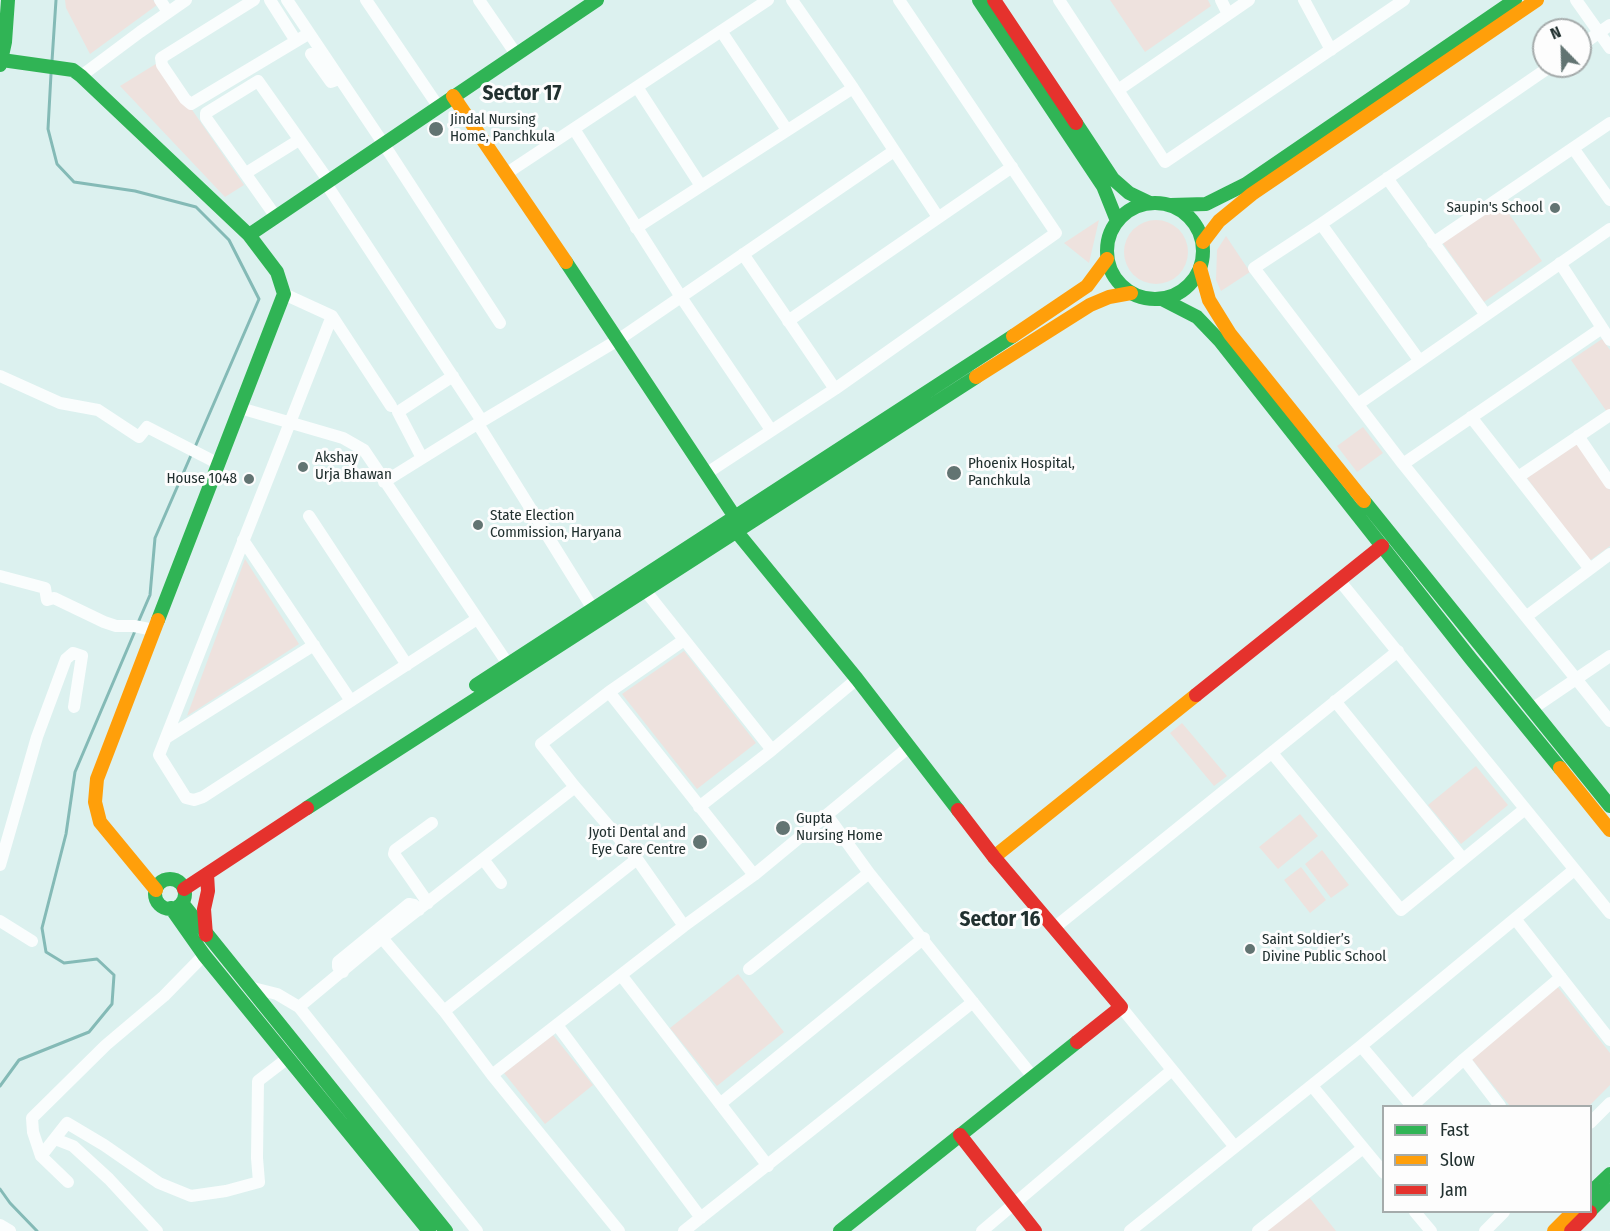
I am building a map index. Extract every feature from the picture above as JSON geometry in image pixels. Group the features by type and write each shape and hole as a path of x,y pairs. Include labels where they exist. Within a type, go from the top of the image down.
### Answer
{"street":[{"path":"8,0 5,42 1,58 73,70 81,76 249,236 277,272 284,294 97,779 95,802 100,822 156,890"},
{"path":"160,0 168,12"},
{"path":"81,76 186,0"},
{"path":"254,0 161,58 162,65 190,104 308,33"},
{"path":"270,0 296,41"},
{"path":"287,0 500,323"},
{"path":"366,0 438,106"},
{"path":"479,0 516,54"},
{"path":"249,236 597,0"},
{"path":"507,173 768,0"},
{"path":"792,0 938,217"},
{"path":"707,474 835,389 1056,233 899,0"},
{"path":"979,0 1103,186 1117,221"},
{"path":"994,0 1113,179 1129,193 1150,203 1171,205 1206,204 1246,184 1515,0"},
{"path":"1059,0 1165,162 1399,2"},
{"path":"1221,0 1228,14"},
{"path":"1118,90 1249,0"},
{"path":"1304,0 1331,50"},
{"path":"1203,242 1219,220 1252,194 1537,0"},
{"path":"1576,0 1605,29 1610,48"},
{"path":"1592,38 1605,29"},
{"path":"721,31 788,130"},
{"path":"311,54 331,82 339,79"},
{"path":"1534,78 1254,268 1403,464 1610,721"},
{"path":"276,217 205,116 256,81 260,82 327,181 453,376 593,609"},
{"path":"637,87 701,186"},
{"path":"636,228 853,88"},
{"path":"453,96 507,173 735,517 736,531 857,679 994,857 1121,1007 1235,1148"},
{"path":"1433,243 1610,123"},
{"path":"574,129 681,297 771,430"},
{"path":"246,173 299,140"},
{"path":"1573,148 1610,200"},
{"path":"384,482 618,340 894,151"},
{"path":"788,321 1012,167"},
{"path":"1388,178 1486,315"},
{"path":"1150,203 1132,208 1117,221 1108,238 1107,259 1116,279 1131,293 1148,299 1162,298 1181,291 1194,280 1204,252 1198,228 1190,216 1171,205"},
{"path":"1321,224 1419,360"},
{"path":"1358,404 1610,229"},
{"path":"744,254 835,389"},
{"path":"443,1230 206,935 176,906 160,904 156,898 156,890 164,880 180,885 207,874 511,669 593,609 640,586 735,517 1062,304 1087,285 1107,259"},
{"path":"1560,263 1610,340"},
{"path":"1200,268 1209,300 1230,334 1610,806"},
{"path":"180,885 640,586 736,531 1066,319 1109,297 1131,293"},
{"path":"284,294 332,316 392,406"},
{"path":"1162,298 1197,317 1220,341 1610,830"},
{"path":"332,316 159,755 186,798 194,800 477,619"},
{"path":"1403,464 1602,328"},
{"path":"0,376 60,403 98,410 139,438 147,427 219,464"},
{"path":"422,458 398,412 453,376"},
{"path":"240,408 343,438 364,450 511,669"},
{"path":"1518,477 1610,415"},
{"path":"1471,417 1590,569"},
{"path":"1578,436 1610,483"},
{"path":"309,516 407,665"},
{"path":"243,540 351,701"},
{"path":"994,857 1382,546"},
{"path":"1527,616 1610,554"},
{"path":"0,576 45,588 47,600 54,598 104,622 116,626 134,626 154,630"},
{"path":"1339,579 1610,913"},
{"path":"640,586 772,750"},
{"path":"684,640 609,692 541,744 637,859 684,926"},
{"path":"166,738 314,645"},
{"path":"1054,928 1398,651"},
{"path":"0,865 37,737 66,659 73,653 82,656 74,708"},
{"path":"1532,709 1610,656"},
{"path":"699,807 857,679"},
{"path":"609,692 754,875"},
{"path":"1335,701 1463,859"},
{"path":"492,1075 684,926 754,875 909,747"},
{"path":"1272,753 1401,910 1525,809"},
{"path":"300,1007 382,938 575,787"},
{"path":"827,815 869,873 924,938 1033,1077"},
{"path":"423,906 394,854 395,850 432,823"},
{"path":"483,859 501,883"},
{"path":"444,1011 637,859"},
{"path":"1134,1230 1516,920 1574,870"},
{"path":"749,969 869,873"},
{"path":"206,935 204,909 208,891 207,874"},
{"path":"176,906 185,896 180,885"},
{"path":"343,972 338,967 338,962 409,904 423,906"},
{"path":"176,906 204,955 429,1231"},
{"path":"1516,920 1610,1040"},
{"path":"0,921 32,941"},
{"path":"382,938 444,1011 492,1075 620,1231"},
{"path":"720,1104 924,938"},
{"path":"68,1182 41,1156 33,1132 32,1118 106,1045 164,996 204,955"},
{"path":"621,975 768,1166"},
{"path":"1414,1105 1464,1059 1561,977"},
{"path":"249,987 277,994 300,1007 477,1231"},
{"path":"684,1231 973,1002"},
{"path":"840,1231 1121,1007"},
{"path":"557,1025 701,1218"},
{"path":"1361,1046 1410,1105"},
{"path":"41,1156 67,1124 104,1145 159,1183 191,1196 226,1191 259,1182 256,1158 258,1081 288,1058"},
{"path":"1464,1059 1498,1105"},
{"path":"982,1231 1172,1070"},
{"path":"1312,1086 1382,1172"},
{"path":"1592,1121 1610,1103"},
{"path":"960,1135 1035,1231"},
{"path":"55,1139 73,1146 109,1179 157,1231"},
{"path":"1258,1231 1363,1148"},
{"path":"1592,1191 1610,1174"},
{"path":"1592,1209 1610,1191"},
{"path":"1416,1213 1431,1231"},
{"path":"1485,1231 1499,1213"},
{"path":"1554,1231 1572,1213"},
{"path":"1571,1231 1588,1213"},
{"path":"0,1225 10,1231"}],"shaded area":[{"path":"65,0 153,0 157,5 90,54 66,8"},
{"path":"1110,0 1208,0 1211,6 1145,52"},
{"path":"159,62 244,185 225,197 120,86"},
{"path":"1500,201 1542,261 1484,302 1442,242"},
{"path":"1099,220 1089,263 1064,243"},
{"path":"1156,220 1174,225 1179,229 1183,234 1188,252 1183,270 1179,275 1174,279 1156,284 1138,279 1133,275 1129,270 1124,252 1129,234 1133,229 1138,225"},
{"path":"1226,236 1250,272 1221,291 1216,280 1217,250"},
{"path":"1602,339 1610,350 1610,410 1607,412 1571,360"},
{"path":"1363,427 1383,453 1357,472 1337,446"},
{"path":"1578,443 1610,490 1610,546 1589,561 1527,478"},
{"path":"245,559 299,644 187,716"},
{"path":"684,651 756,743 697,789 622,694"},
{"path":"1182,723 1227,776 1214,786 1170,733"},
{"path":"1476,766 1508,805 1461,844 1428,805"},
{"path":"1300,814 1318,836 1278,869 1259,847"},
{"path":"1322,850 1349,885 1331,898 1305,864"},
{"path":"1301,867 1326,900 1310,913 1284,880"},
{"path":"738,974 784,1032 717,1086 670,1028"},
{"path":"1557,986 1610,1053 1610,1085 1590,1105 1509,1105 1470,1057"},
{"path":"553,1035 593,1085 545,1124 504,1073"},
{"path":"1309,1197 1336,1231 1267,1231"}],"waterway":[{"path":"52,61 56,0"},
{"path":"51,74 48,129 57,164 74,182 135,191 196,207 229,240 259,299 195,447"},
{"path":"137,625 150,595 155,538 192,453"},
{"path":"0,1086 19,1060 89,1032 112,1004 114,975 97,959 64,963 46,952 42,928 66,834 75,772 135,631"},
{"path":"0,1189 37,1231"}],"traffic: fast":[{"path":"0,65 5,42 8,0"},
{"path":"249,235 597,0"},
{"path":"979,0 1103,186 1117,221"},
{"path":"1171,205 1206,204 1246,184 1515,0"},
{"path":"2,60 73,70 81,76 249,235 277,272 284,294 158,620"},
{"path":"1076,123 1113,179 1129,193 1150,203"},
{"path":"1155,203 1173,206 1189,217 1200,233 1203,251 1200,269 1189,285 1173,296 1155,299 1137,296 1121,285 1110,269 1107,251 1110,233 1121,217 1137,206 1155,203"},
{"path":"566,262 735,517 736,531 857,679 958,810"},
{"path":"1162,299 1197,317 1220,341 1560,768"},
{"path":"476,685 1013,336"},
{"path":"307,808 976,377"},
{"path":"1364,501 1610,806"},
{"path":"170,879 176,880 184,888 185,894 184,900 176,908 170,909 164,908 156,900 155,894 156,888 164,880 170,879"},
{"path":"182,903 446,1231"},
{"path":"171,908 204,955 429,1231"},
{"path":"840,1231 1077,1042"},
{"path":"1592,1191 1610,1174"},
{"path":"1592,1209 1610,1191"}],"traffic: slow":[{"path":"1203,242 1219,221 1252,194 1537,0"},
{"path":"453,96 566,262"},
{"path":"1013,336 1087,286 1107,259"},
{"path":"1200,268 1209,300 1230,334 1364,501"},
{"path":"976,377 1090,305 1109,297 1131,293"},
{"path":"156,890 100,822 95,802 97,779 158,620"},
{"path":"994,857 1196,695"},
{"path":"1560,768 1610,830"},
{"path":"1554,1231 1572,1213"}],"traffic: jam":[{"path":"994,0 1076,123"},
{"path":"1196,695 1382,546"},
{"path":"184,889 307,808"},
{"path":"958,810 994,857 1121,1007 1077,1042"},
{"path":"206,935 204,909 208,891 207,874"},
{"path":"960,1135 1035,1231"},
{"path":"1571,1231 1589,1213"}],"place":[{"name":"Jindal Nursing Home, Panchkula","path":"436,129"},
{"name":"Saupin's School","path":"1555,208"},
{"name":"Akshay Urja Bhawan","path":"303,467"},
{"name":"Phoenix Hospital, Panchkula","path":"954,473"},
{"name":"House 1048","path":"249,479"},
{"name":"State Election Commission, Haryana","path":"478,525"},
{"name":"Gupta Nursing Home","path":"783,828"},
{"name":"Jyoti Dental and Eye Care Centre","path":"700,842"},
{"name":"Saint Soldier’s Divine Public School","path":"1250,949"}],"district":[{"name":"Sector 17","path":"522,94"},
{"name":"Sector 16","path":"1000,920"}]}
